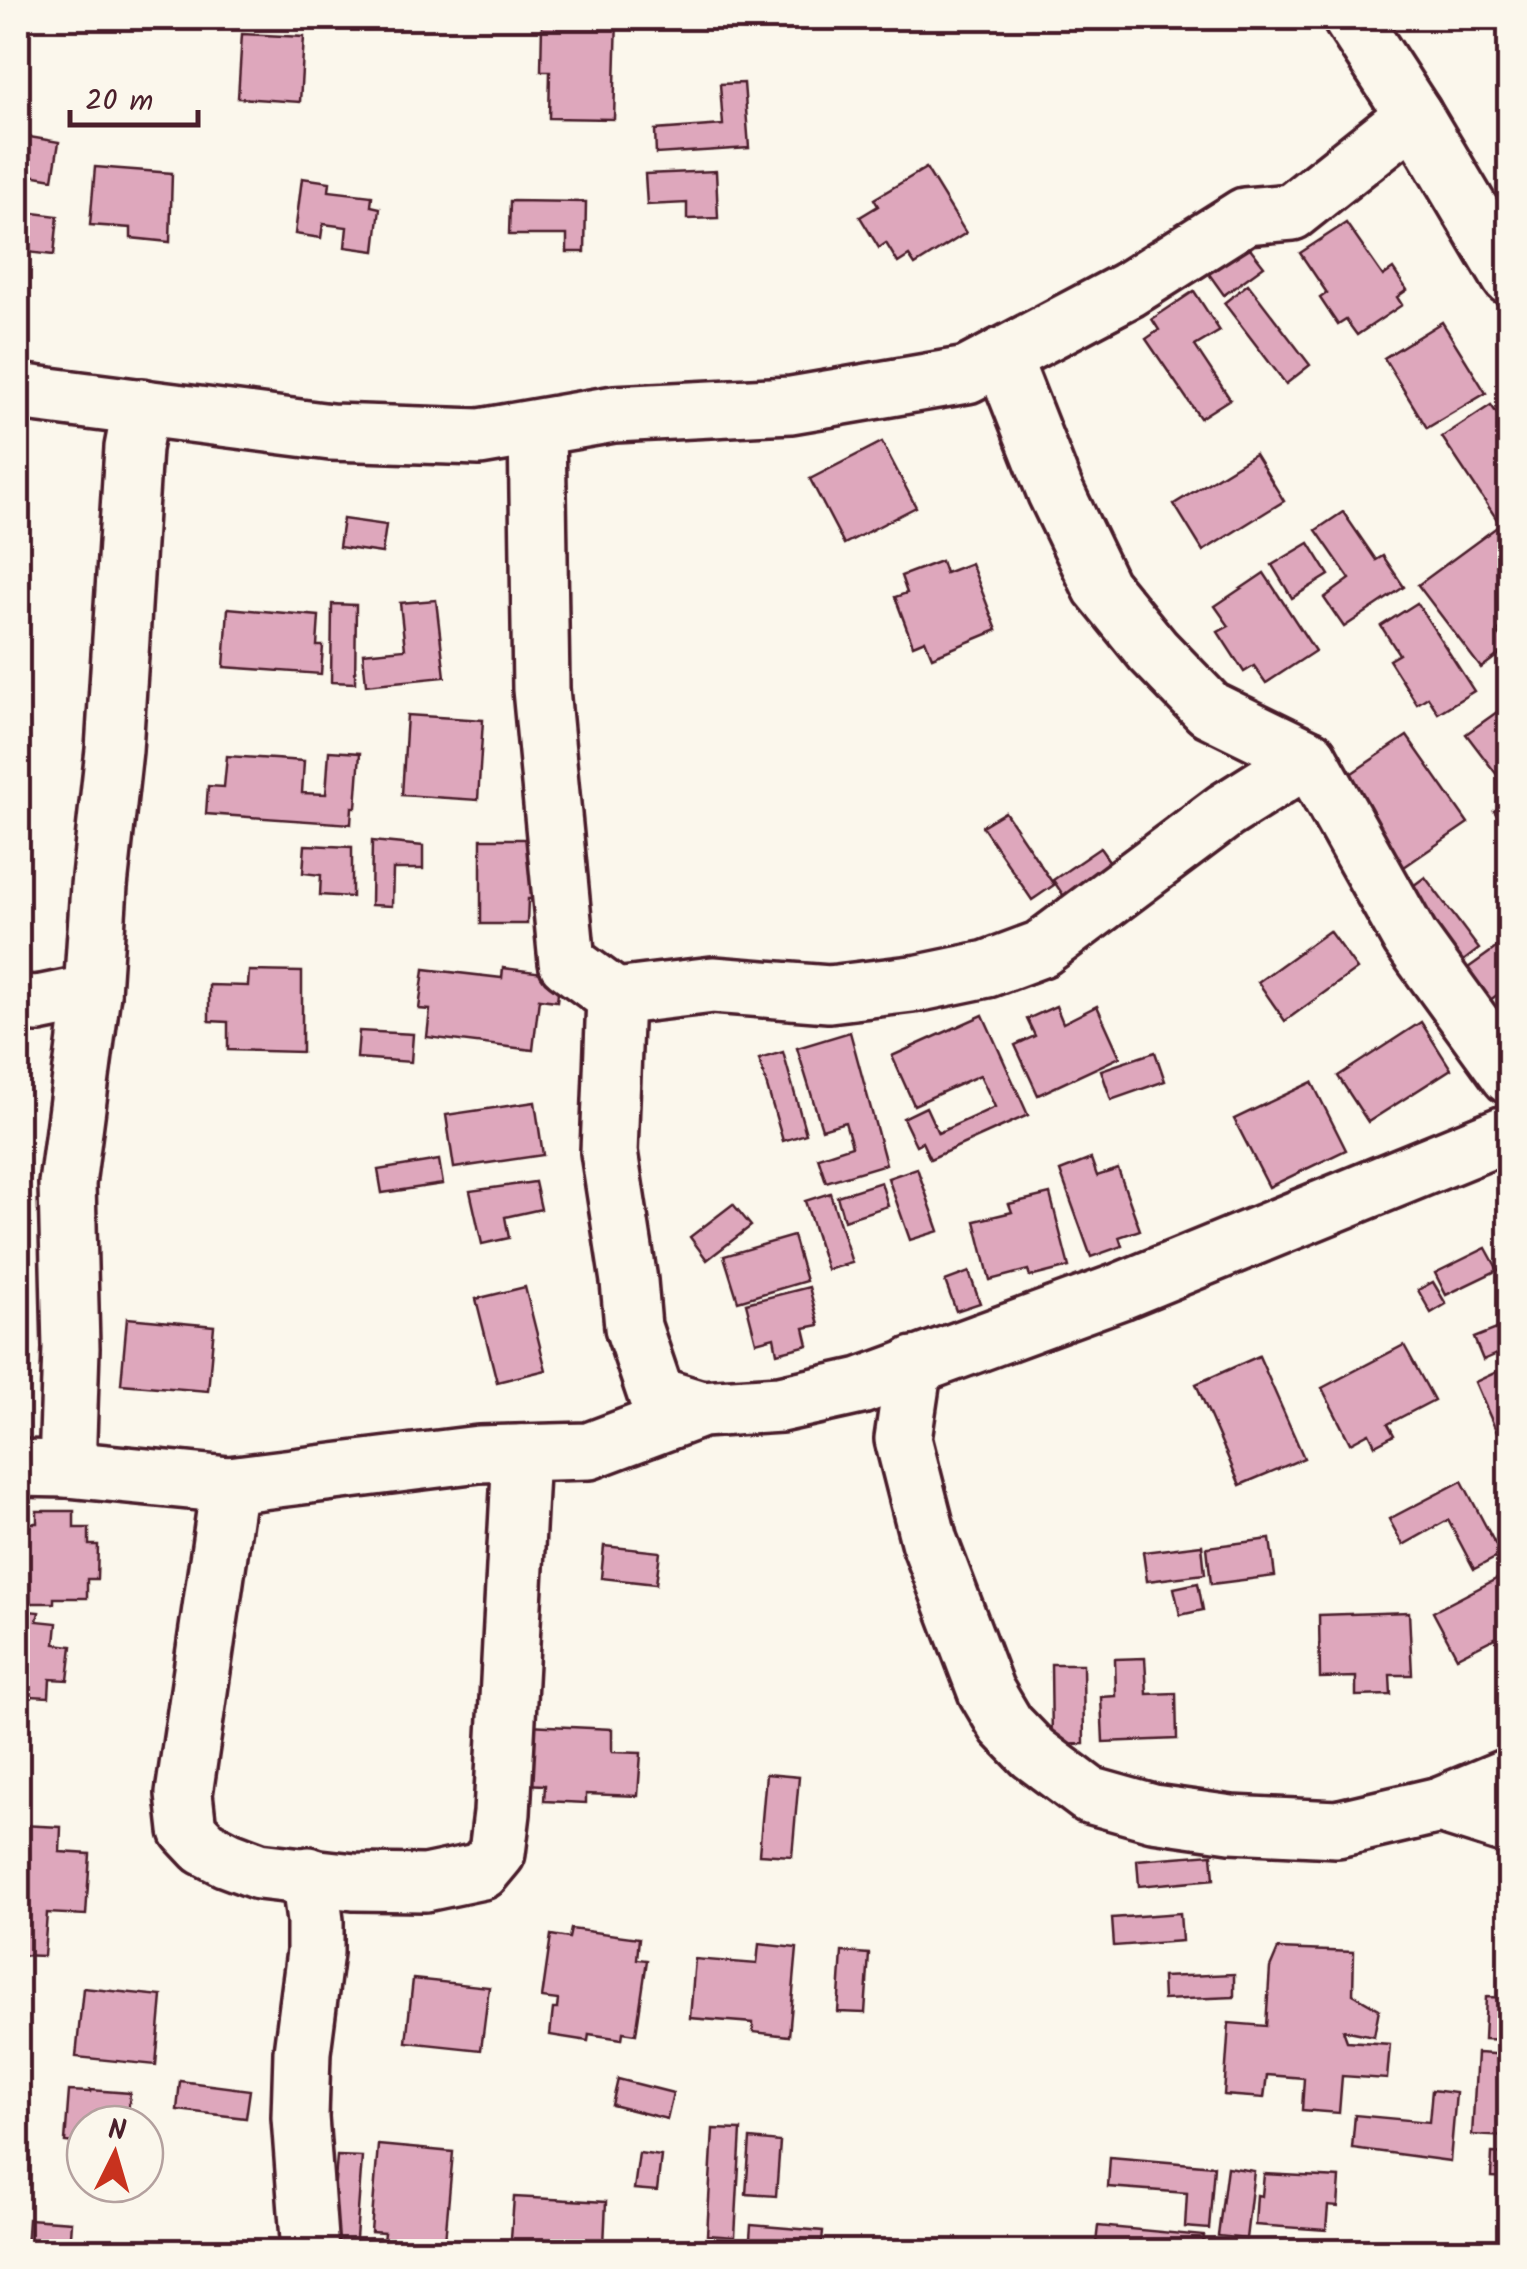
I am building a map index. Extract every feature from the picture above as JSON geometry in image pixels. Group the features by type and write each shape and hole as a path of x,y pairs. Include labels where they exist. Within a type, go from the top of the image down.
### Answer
{"street":[{"path":"1351,18 1510,277"},
{"path":"18,392 331,432 480,437 614,414 791,405 968,375 1128,290 1245,216 1292,212 1414,115"},
{"path":"1002,356 1055,490 1102,587 1153,651 1210,709 1309,758 1410,938 1510,1076"},
{"path":"141,407 134,448 114,750 92,994 67,1184 71,1348 42,1469 229,1485 400,1462 590,1451 701,1409 780,1404 861,1386 1121,1291 1510,1132"},
{"path":"537,428 541,689 567,962 615,997 713,985 828,994 920,983 987,968 1041,948 1225,811 1309,758"},
{"path":"18,1003 38,1004 92,994"},
{"path":"615,997 608,1152 633,1327 656,1395 701,1409"},
{"path":"914,1365 903,1439 929,1541 986,1691 1006,1726 1032,1753 1089,1795 1153,1813 1230,1824 1338,1829 1440,1805 1510,1776"},
{"path":"229,1485 184,1794 188,1830 204,1847 259,1870 354,1882 425,1883 482,1871 497,1852 521,1453"},
{"path":"1440,1805 1510,1828"},
{"path":"309,1875 315,1952 302,2052 300,2117 310,2252"}],"building":[{"path":"551,18 617,18 614,119 549,118 550,71 541,71 542,25 551,25"},
{"path":"242,34 304,37 300,102 238,98"},
{"path":"744,83 749,148 656,154 655,130 723,125 720,84"},
{"path":"18,135 59,142 53,179 18,173"},
{"path":"95,167 172,173 170,242 131,238 131,228 90,225"},
{"path":"926,168 966,233 915,265 909,256 898,263 886,243 879,248 860,217 878,206 874,199"},
{"path":"716,171 718,218 687,219 687,203 647,205 645,174"},
{"path":"302,178 330,182 329,191 372,196 371,206 380,208 375,251 345,247 347,227 323,224 321,238 295,234"},
{"path":"510,201 586,202 585,252 567,252 567,235 509,235"},
{"path":"18,211 58,216 54,255 18,251"},
{"path":"1346,223 1383,276 1393,269 1407,290 1397,297 1402,305 1357,335 1346,320 1338,325 1320,298 1327,293 1300,253"},
{"path":"1243,239 1264,266 1224,295 1204,267"},
{"path":"1248,284 1310,365 1286,384 1224,303"},
{"path":"1194,291 1220,331 1195,346 1230,399 1200,418 1146,339 1159,330 1152,319"},
{"path":"1442,322 1486,393 1427,428 1384,358"},
{"path":"1491,405 1510,433 1510,513 1498,521 1442,437"},
{"path":"882,442 916,507 844,544 810,479"},
{"path":"1255,454 1284,501 1203,551 1174,504"},
{"path":"1343,512 1376,560 1383,556 1404,587 1344,627 1324,598 1350,579 1316,530"},
{"path":"343,519 386,525 382,553 339,547"},
{"path":"1497,527 1510,544 1510,623 1497,632 1509,647 1481,668 1418,585"},
{"path":"1309,543 1329,575 1292,598 1272,565"},
{"path":"941,561 945,573 971,563 997,630 932,657 925,640 913,645 895,597 907,593 901,576"},
{"path":"1264,573 1315,651 1266,683 1254,666 1244,672 1218,632 1229,626 1215,606"},
{"path":"436,600 445,677 366,685 363,653 405,649 400,603"},
{"path":"1417,603 1474,691 1438,713 1428,697 1417,704 1389,660 1399,654 1381,626"},
{"path":"332,604 356,605 355,683 331,682"},
{"path":"228,608 319,616 317,646 323,646 321,674 224,667"},
{"path":"1497,712 1510,729 1510,792 1466,734"},
{"path":"407,715 483,720 478,800 402,795"},
{"path":"1407,736 1468,823 1404,867 1401,862 1383,874 1361,842 1381,829 1346,777"},
{"path":"329,751 360,753 351,824 206,814 208,786 224,787 227,756 304,761 302,793 326,794"},
{"path":"1510,801 1510,835 1494,811"},
{"path":"1005,812 1054,885 1032,900 982,826"},
{"path":"481,839 528,839 528,849 539,849 539,899 528,899 527,924 481,924"},
{"path":"372,841 423,846 423,869 393,869 392,906 371,905"},
{"path":"305,845 352,847 352,897 320,895 321,875 303,873"},
{"path":"1100,848 1117,872 1069,904 1053,880"},
{"path":"1425,877 1479,949 1445,975 1390,903"},
{"path":"1329,931 1357,969 1285,1021 1258,982"},
{"path":"1510,938 1510,986 1477,1009 1454,978"},
{"path":"503,968 560,975 557,1001 539,999 533,1050 427,1037 430,1010 419,1009 424,969 502,978"},
{"path":"249,971 302,972 302,1052 228,1050 228,1022 209,1021 209,985 248,986"},
{"path":"1056,1006 1063,1023 1097,1006 1120,1057 1038,1095 1015,1045 1035,1036 1027,1019"},
{"path":"983,1015 1028,1115 930,1159 922,1142 916,1145 903,1118 926,1107 938,1133 995,1107 980,1075 914,1105 892,1056"},
{"path":"1421,1022 1451,1069 1368,1122 1338,1076"},
{"path":"359,1031 413,1034 411,1062 357,1058"},
{"path":"850,1032 886,1164 826,1182 818,1157 852,1146 845,1122 822,1129 797,1048"},
{"path":"783,1052 806,1134 783,1141 759,1059"},
{"path":"1155,1052 1165,1081 1111,1100 1101,1070"},
{"path":"1312,1082 1346,1150 1269,1187 1234,1119"},
{"path":"535,1102 543,1155 454,1168 446,1115"},
{"path":"1091,1159 1097,1176 1118,1169 1140,1230 1119,1237 1122,1246 1091,1257 1060,1171"},
{"path":"439,1160 443,1184 382,1193 378,1170"},
{"path":"917,1168 939,1231 910,1240 888,1178"},
{"path":"535,1182 541,1209 505,1217 509,1238 482,1244 470,1191"},
{"path":"881,1182 888,1206 844,1220 837,1196"},
{"path":"830,1193 852,1263 827,1270 805,1201"},
{"path":"1050,1194 1069,1267 1030,1277 1028,1270 990,1280 975,1221 1012,1212 1009,1204"},
{"path":"733,1204 751,1226 707,1260 690,1237"},
{"path":"793,1236 806,1281 738,1301 724,1256"},
{"path":"1486,1248 1498,1270 1446,1295 1435,1273"},
{"path":"969,1272 980,1303 956,1311 945,1281"},
{"path":"1433,1282 1446,1304 1431,1313 1418,1290"},
{"path":"525,1287 546,1370 497,1382 476,1299"},
{"path":"809,1287 819,1325 804,1328 808,1345 777,1353 774,1337 756,1342 746,1303"},
{"path":"127,1318 214,1326 208,1391 121,1384"},
{"path":"1504,1326 1510,1329 1510,1359 1506,1350 1483,1360 1474,1338"},
{"path":"1404,1345 1434,1400 1388,1424 1394,1435 1375,1445 1369,1433 1350,1443 1322,1388"},
{"path":"1259,1356 1304,1458 1240,1485 1196,1384"},
{"path":"1503,1369 1510,1383 1510,1449 1505,1451 1475,1382"},
{"path":"1462,1481 1501,1555 1474,1569 1448,1520 1403,1545 1389,1519"},
{"path":"37,1511 74,1511 74,1528 89,1528 89,1545 98,1545 97,1579 87,1579 87,1598 18,1603 18,1523 37,1523"},
{"path":"1270,1539 1275,1576 1211,1584 1207,1547"},
{"path":"1202,1545 1205,1574 1147,1581 1143,1552"},
{"path":"604,1546 660,1552 656,1584 601,1578"},
{"path":"1506,1574 1510,1581 1510,1648 1502,1652 1495,1638 1457,1657 1433,1612"},
{"path":"1198,1583 1203,1610 1180,1615 1174,1588"},
{"path":"18,1610 39,1612 37,1621 57,1623 55,1644 72,1646 68,1680 50,1679 49,1697 30,1696 29,1708 18,1707"},
{"path":"1409,1612 1412,1675 1390,1675 1391,1695 1356,1696 1356,1677 1320,1678 1319,1615"},
{"path":"1145,1658 1147,1694 1176,1693 1177,1739 1103,1742 1101,1697 1116,1696 1115,1659"},
{"path":"1051,1664 1083,1664 1084,1744 1052,1745"},
{"path":"527,1725 612,1729 612,1752 641,1753 638,1796 586,1794 586,1803 544,1801 545,1785 524,1784"},
{"path":"766,1774 799,1777 792,1856 759,1854"},
{"path":"20,1825 61,1827 60,1852 90,1854 86,1915 47,1913 44,1956 18,1955"},
{"path":"1212,1854 1214,1879 1139,1886 1137,1860"},
{"path":"1180,1913 1182,1941 1114,1946 1112,1918"},
{"path":"571,1929 639,1938 637,1959 647,1960 636,2034 623,2032 622,2039 589,2034 588,2041 550,2035 558,2000 542,1998 551,1935 569,1938"},
{"path":"759,1944 797,1948 789,2036 753,2032 753,2023 690,2018 695,1959 757,1964"},
{"path":"1278,1949 1354,1952 1353,1994 1379,2009 1374,2036 1343,2030 1347,2041 1390,2044 1387,2079 1342,2076 1339,2113 1302,2110 1304,2078 1267,2075 1264,2098 1224,2095 1229,2023 1266,2026 1270,1968"},
{"path":"842,1952 869,1954 865,2013 838,2012"},
{"path":"1234,1974 1234,1997 1163,2000 1162,1977"},
{"path":"413,1979 489,1987 481,2050 406,2042"},
{"path":"83,1988 162,1996 156,2065 76,2057"},
{"path":"1486,1997 1510,1998 1510,2040 1484,2039"},
{"path":"1477,2053 1510,2055 1510,2137 1472,2135"},
{"path":"618,2079 673,2093 667,2119 612,2105"},
{"path":"180,2081 250,2090 246,2118 177,2110"},
{"path":"1432,2090 1456,2093 1450,2161 1352,2148 1355,2115 1429,2122"},
{"path":"69,2091 130,2093 129,2104 68,2104"},
{"path":"713,2129 741,2130 735,2237 707,2235"},
{"path":"750,2139 780,2142 776,2196 746,2194"},
{"path":"378,2145 453,2152 444,2252 382,2248 384,2233 371,2232"},
{"path":"639,2153 661,2156 657,2191 634,2189"},
{"path":"1492,2153 1510,2154 1510,2178 1491,2177"},
{"path":"337,2156 362,2157 355,2252 291,2252 333,2206"},
{"path":"1110,2157 1214,2166 1209,2229 1185,2227 1187,2193 1108,2187"},
{"path":"1227,2167 1254,2171 1246,2239 1218,2236"},
{"path":"1264,2174 1340,2178 1338,2207 1328,2206 1326,2230 1255,2225 1257,2195 1262,2196"},
{"path":"514,2197 606,2202 607,2252 510,2252"},
{"path":"28,2219 71,2222 69,2251 26,2248"},
{"path":"751,2225 823,2231 821,2252 749,2252"},
{"path":"1098,2226 1204,2236 1202,2252 1095,2252"},
{"path":"649,2244 725,2250 725,2252 648,2252"}]}
